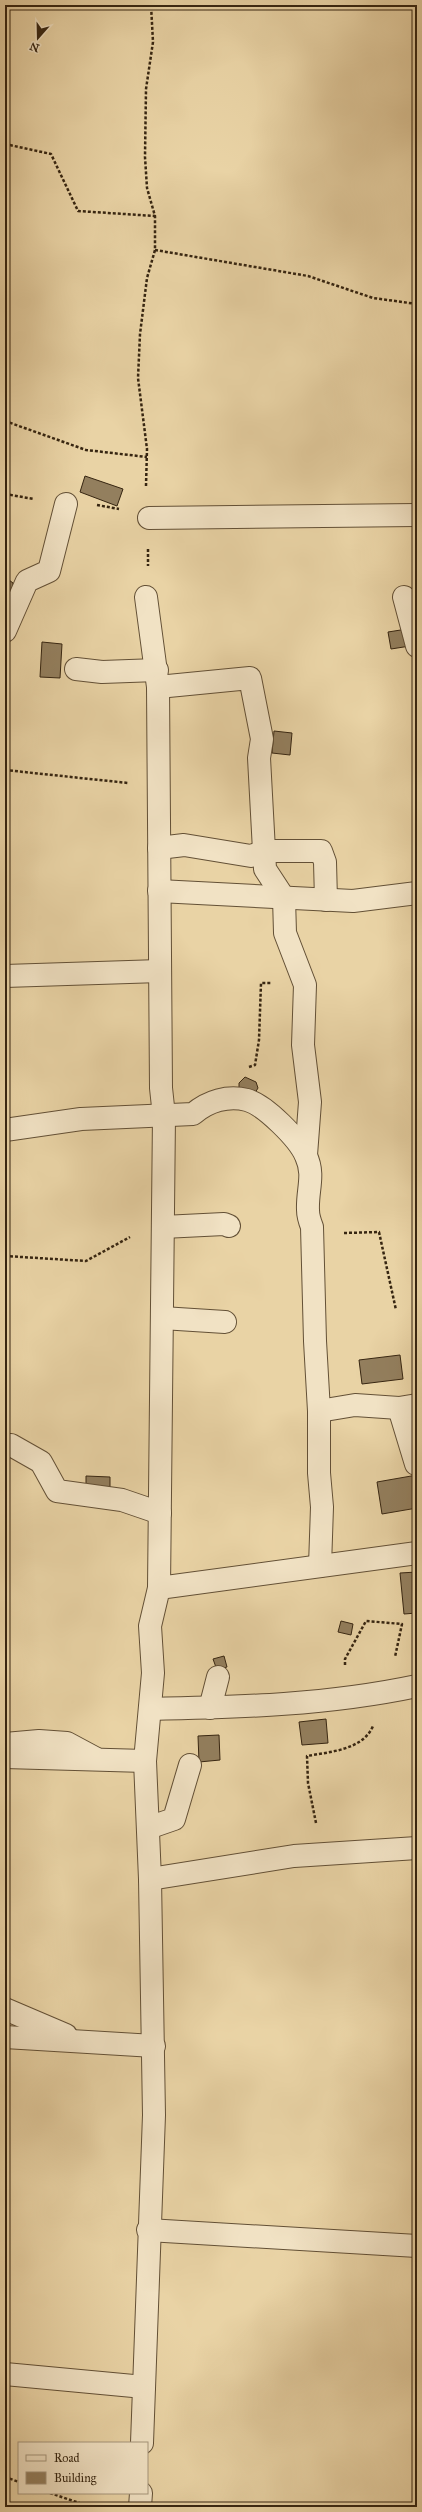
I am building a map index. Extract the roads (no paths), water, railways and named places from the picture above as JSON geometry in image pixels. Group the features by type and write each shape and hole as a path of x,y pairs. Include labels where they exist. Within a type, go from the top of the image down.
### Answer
{"street":[{"path":"5,631 27,581 49,571 66,504"},
{"path":"149,518 417,516"},
{"path":"142,2442 148,2230 154,2115 150,1879 145,1761 153,1673 150,1626 159,1588 164,1116 161,1088 158,679 146,597"},
{"path":"404,597 417,646"},
{"path":"76,669 158,679 250,678 262,739 259,758 266,869 284,898 285,933 305,985 303,1044 310,1102 306,1155"},
{"path":"159,848 184,845 251,856 265,851 321,851 325,862 326,900"},
{"path":"159,891 353,901 417,893"},
{"path":"5,976 160,971"},
{"path":"5,1130 81,1119 193,1114 204,1105 222,1099 248,1100 271,1115 292,1135 306,1155 312,1175 308,1210 312,1234 314,1341 319,1411 319,1473 322,1507 320,1566"},
{"path":"163,1227 224,1224 229,1226"},
{"path":"162,1318 225,1322"},
{"path":"319,1411 355,1405 408,1407 416,1464"},
{"path":"5,1444 11,1445 41,1462 57,1490 122,1500 160,1513"},
{"path":"159,1588 417,1553"},
{"path":"210,1708 218,1678"},
{"path":"150,1709 278,1706 386,1693 417,1686"},
{"path":"5,1744 39,1741 67,1743 97,1760"},
{"path":"5,1757 145,1761"},
{"path":"148,1828 174,1819 190,1765"},
{"path":"150,1879 294,1856 417,1848"},
{"path":"5,2009 80,2041"},
{"path":"5,2037 154,2046"},
{"path":"148,2230 417,2246"},
{"path":"5,2374 144,2387"},
{"path":"140,2507 141,2494"}]}
